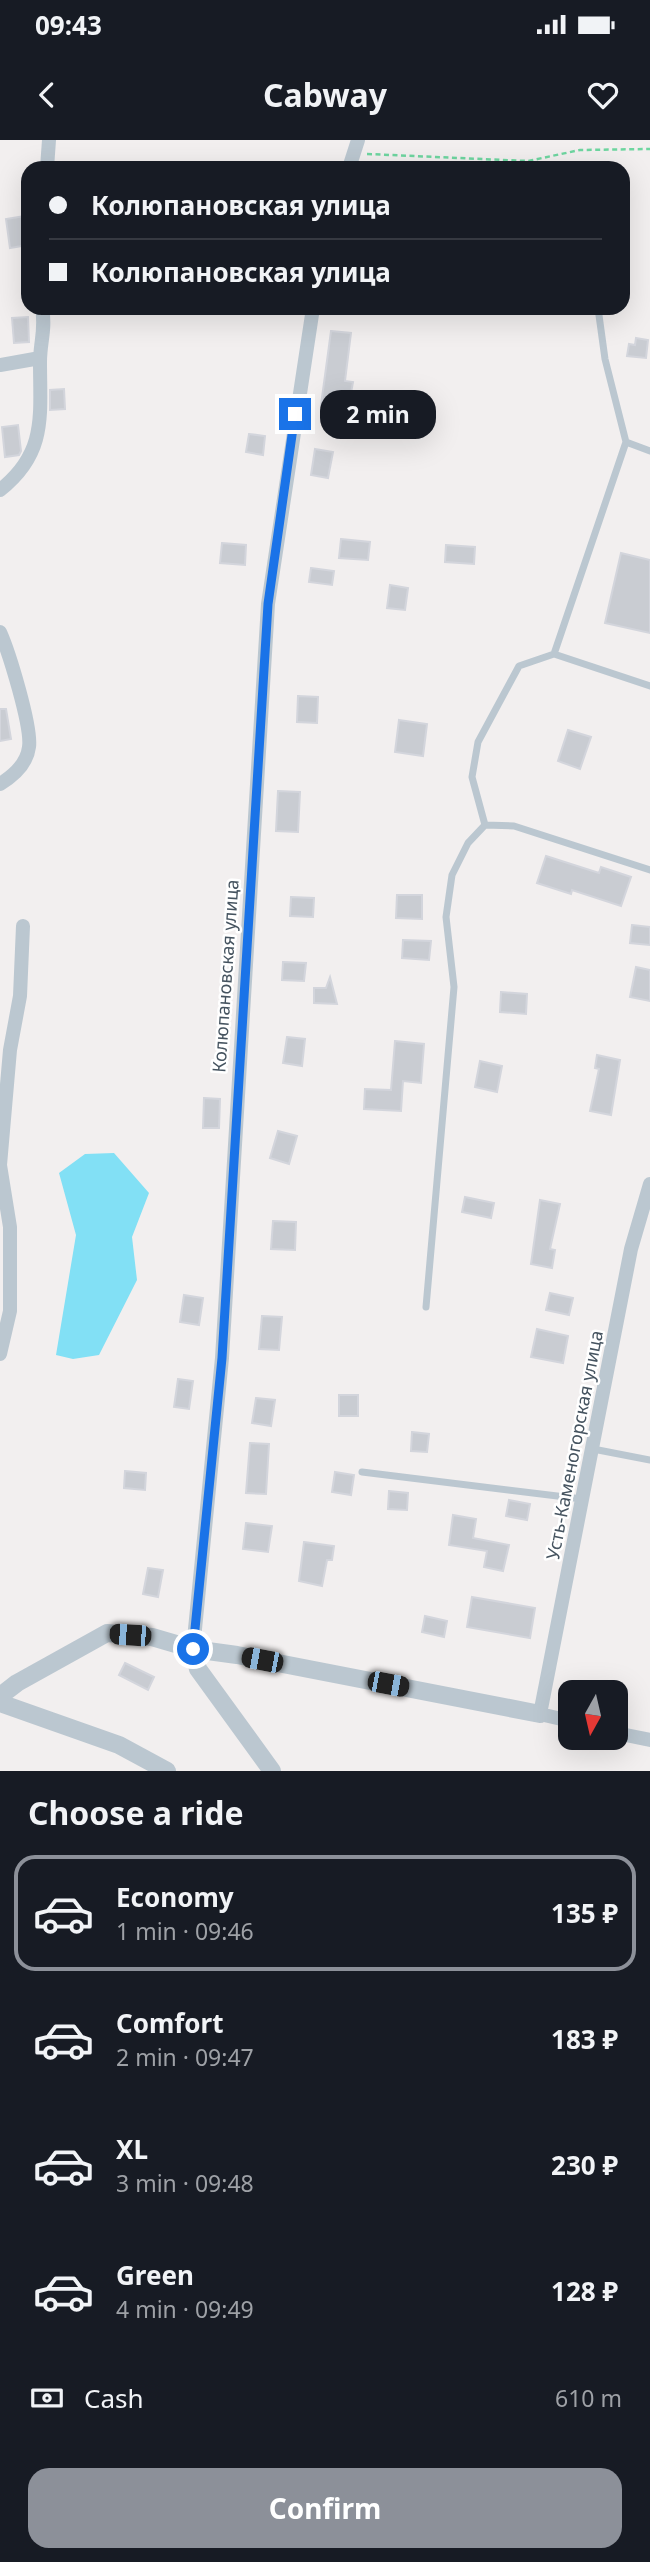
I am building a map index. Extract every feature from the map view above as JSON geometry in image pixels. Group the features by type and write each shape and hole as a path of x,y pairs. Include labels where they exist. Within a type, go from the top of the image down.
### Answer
{"street":[{"path":"48,161 49,140"},
{"path":"0,490 13,480 33,453 41,417 40,358 46,328 43,315"},
{"name":"Колюпановская улица","path":"193,1649 222,1358 268,604 312,315"},
{"path":"0,365 40,358"},
{"path":"0,632 12,657 29,747 17,773 0,783"},
{"path":"0,1354 10,1311 10,1227 0,1165 10,1049 20,996 23,926"},
{"name":"Усть-Каменогорская улица","path":"540,1714 631,1249 649,1190"},
{"path":"0,1696 17,1683 107,1633 152,1637 193,1649 237,1655 558,1718"},
{"path":"193,1649 198,1669 272,1771"},
{"path":"0,1703 119,1745 167,1771"},
{"path":"628,1735 650,1740"}],"lane":[{"path":"554,654 626,442 606,359 599,315"},
{"path":"626,442 650,451"},
{"path":"485,825 472,777 478,742 519,666 554,654 650,685"},
{"path":"426,1307 454,987 446,917 452,875 468,843 485,825 513,826 650,870"},
{"path":"593,1449 650,1460"},
{"path":"362,1472 583,1499"}],"path":[{"path":"353,154 407,153 528,160 580,150 650,149"}],"water":[{"path":"114,1153 149,1193 132,1237 137,1280 99,1355 73,1359 56,1355 76,1235 59,1173 85,1154"}],"building":[{"path":"21,217 21,246 10,248 6,219"},
{"path":"28,317 29,342 14,343 12,318"},
{"path":"331,331 351,333 345,381 353,382 348,409 321,405"},
{"path":"636,338 648,340 646,358 627,356 629,344 635,345"},
{"path":"64,389 65,409 50,410 50,390"},
{"path":"18,425 21,451 19,455 5,457 2,427"},
{"path":"249,434 265,436 263,455 246,452"},
{"path":"315,449 333,452 328,478 311,475"},
{"path":"341,539 370,542 368,560 339,558"},
{"path":"222,543 246,545 245,565 220,563"},
{"path":"446,545 475,547 474,564 445,562"},
{"path":"621,553 650,560 650,633 605,623"},
{"path":"311,568 334,571 332,585 309,582"},
{"path":"390,585 408,588 405,610 387,608"},
{"path":"298,696 318,697 317,723 297,722"},
{"path":"0,709 6,709 11,739 0,741"},
{"path":"399,720 427,724 423,756 395,752"},
{"path":"568,730 591,737 580,769 558,761"},
{"path":"278,791 300,792 298,832 276,831"},
{"path":"546,856 599,873 601,867 631,877 621,906 572,890 571,894 537,883"},
{"path":"397,895 422,895 422,919 396,918"},
{"path":"291,897 314,898 313,917 290,916"},
{"path":"632,925 650,927 650,945 630,943"},
{"path":"403,940 431,941 429,960 402,958"},
{"path":"283,962 306,963 304,981 282,980"},
{"path":"636,967 650,970 650,1001 630,997"},
{"path":"330,977 337,1004 314,1003 314,988 326,988"},
{"path":"501,992 527,994 526,1014 500,1012"},
{"path":"287,1037 305,1039 302,1066 283,1063"},
{"path":"395,1041 424,1044 421,1083 403,1081 401,1111 364,1109 365,1089 391,1090"},
{"path":"597,1055 620,1060 611,1115 590,1111 599,1069 595,1068"},
{"path":"480,1061 502,1066 497,1092 475,1087"},
{"path":"204,1098 220,1099 219,1128 203,1128"},
{"path":"278,1131 297,1136 289,1164 270,1158"},
{"path":"465,1197 494,1203 491,1218 462,1212"},
{"path":"540,1200 560,1204 550,1249 555,1250 552,1268 531,1264"},
{"path":"273,1221 296,1222 295,1250 271,1249"},
{"path":"550,1293 573,1298 569,1315 546,1310"},
{"path":"184,1295 203,1298 199,1325 180,1322"},
{"path":"262,1316 282,1317 279,1350 259,1349"},
{"path":"537,1329 568,1336 563,1363 531,1357"},
{"path":"178,1379 193,1381 189,1409 174,1407"},
{"path":"339,1395 358,1395 358,1416 339,1416"},
{"path":"256,1398 275,1400 271,1426 252,1423"},
{"path":"412,1432 429,1434 427,1452 411,1451"},
{"path":"250,1443 269,1444 266,1494 246,1493"},
{"path":"125,1471 146,1473 145,1490 124,1488"},
{"path":"335,1472 354,1475 351,1495 332,1492"},
{"path":"389,1491 408,1493 407,1510 388,1509"},
{"path":"509,1500 530,1504 527,1520 506,1516"},
{"path":"453,1515 476,1519 473,1538 509,1545 503,1571 484,1567 487,1551 449,1545"},
{"path":"246,1523 272,1526 268,1552 243,1549"},
{"path":"304,1542 334,1546 332,1560 327,1560 322,1586 299,1581"},
{"path":"148,1568 163,1570 158,1597 143,1594"},
{"path":"472,1597 535,1608 530,1638 467,1627"},
{"path":"425,1616 447,1621 444,1637 422,1632"},
{"path":"125,1663 154,1677 148,1690 119,1675"}],"route":[{"path":"193,1649 222,1358 268,604 295,414"}]}
